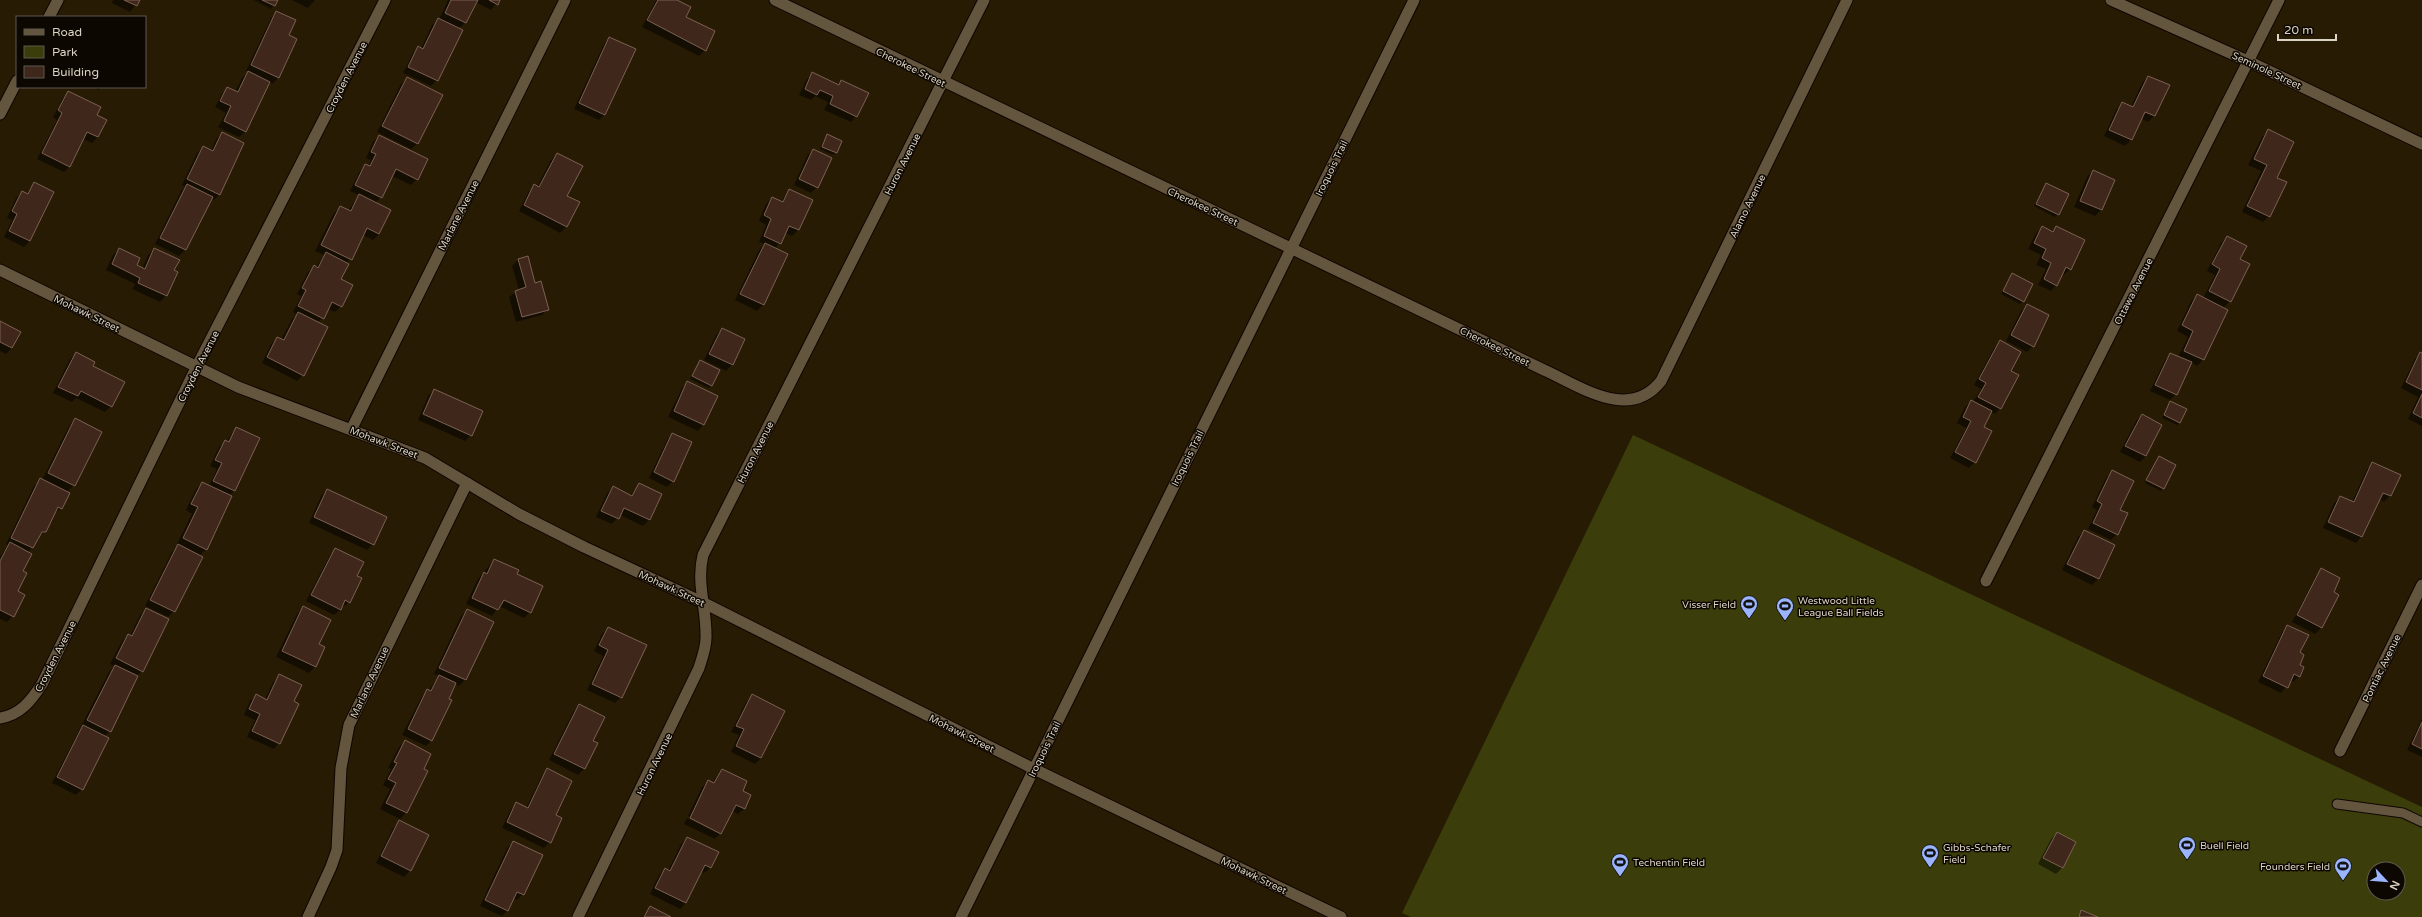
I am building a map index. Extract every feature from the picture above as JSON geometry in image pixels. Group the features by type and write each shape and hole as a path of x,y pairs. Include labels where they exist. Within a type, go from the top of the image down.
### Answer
{"street":[{"path":"50,16 58,0"},
{"name":"Croyden Avenue","path":"0,718 16,714 25,706 42,684 198,366 385,0"},
{"name":"Marlane Avenue","path":"351,430 565,0"},
{"name":"Cherokee Street","path":"775,0 943,83 1605,398 1618,401 1635,399"},
{"name":"Huron Avenue","path":"578,917 699,668 706,638 699,570 706,549 984,0"},
{"name":"Iroquois Trail","path":"961,917 1414,0"},
{"name":"Alamo Avenue","path":"1635,399 1653,391 1661,381 1847,0"},
{"name":"Seminole Street","path":"2111,0 2250,62 2422,144"},
{"name":"Ottawa Avenue","path":"1986,581 2250,62 2279,0"},
{"path":"0,114 16,82"},
{"name":"Mohawk Street","path":"0,270 265,399 425,458 519,514 584,548 702,602 1034,769 1341,917"},
{"name":"Marlane Avenue","path":"308,917 331,868 337,850 341,768 349,725 467,483"},
{"name":"Pontiac Avenue","path":"2340,751 2422,585"}],"lane":[{"path":"2337,804 2403,813 2422,822"}],"green space":[{"name":"Westwood Little League Ball Fields","path":"1633,435 2422,807 2422,917 1411,917 1402,913"}],"building":[{"path":"124,0 140,0 137,6"},
{"path":"262,0 278,0 275,6"},
{"path":"451,0 478,0 466,23 445,13"},
{"path":"489,0 500,0 498,5"},
{"path":"658,0 677,0 691,7 686,17 715,31 706,51 647,20"},
{"path":"276,11 296,20 289,35 297,39 279,78 251,65"},
{"path":"438,18 463,30 438,81 408,67 418,46 423,49"},
{"path":"609,37 636,49 605,115 579,103"},
{"path":"248,71 270,82 246,132 224,121 231,106 220,101 227,87 238,92"},
{"path":"812,72 839,85 841,80 869,93 857,117 830,104 833,96 820,90 817,95 805,89"},
{"path":"2148,76 2170,85 2155,116 2145,112 2132,140 2109,130 2122,102 2133,107"},
{"path":"407,77 443,95 418,144 382,126"},
{"path":"68,91 101,107 97,115 107,120 98,137 87,132 70,167 42,153 62,113 58,110"},
{"path":"2268,129 2294,142 2277,178 2287,182 2270,217 2247,206 2267,165 2254,159"},
{"path":"222,132 244,143 220,195 187,179 203,146 213,151"},
{"path":"827,134 842,141 837,153 822,147"},
{"path":"379,135 428,159 418,180 396,169 382,198 355,185 365,164 370,166 376,154 371,152"},
{"path":"813,149 832,158 818,188 799,179"},
{"path":"557,153 583,166 567,196 580,202 567,227 524,205 534,184 539,187"},
{"path":"2093,170 2115,180 2102,210 2080,201"},
{"path":"34,182 54,192 30,241 9,231 17,214 12,211 22,191 28,194"},
{"path":"2046,183 2069,194 2059,215 2036,204"},
{"path":"187,184 213,197 186,250 160,238"},
{"path":"789,189 813,200 799,230 789,226 781,244 764,236 771,219 764,215 772,197 783,202"},
{"path":"359,194 391,210 379,234 367,228 352,260 321,245 340,206 351,211"},
{"path":"2042,226 2053,232 2056,226 2085,240 2071,270 2066,267 2057,286 2044,279 2051,263 2042,258 2046,249 2034,243"},
{"path":"2227,236 2247,246 2240,259 2250,264 2231,302 2209,291 2220,269 2212,264"},
{"path":"765,243 788,254 764,305 740,294"},
{"path":"119,248 140,258 137,265 145,269 154,248 180,260 174,270 178,272 167,296 138,283 140,278 112,264"},
{"path":"326,252 349,264 341,279 353,285 342,307 332,302 324,319 298,306 306,290 302,288 314,265 318,268"},
{"path":"528,256 535,283 541,281 549,310 522,317 515,291 526,287 518,259"},
{"path":"2012,273 2033,284 2024,302 2003,291"},
{"path":"2197,294 2228,310 2204,360 2184,351 2193,331 2182,325"},
{"path":"2027,304 2049,315 2034,347 2011,335"},
{"path":"298,312 328,327 304,376 267,357 277,337 284,340"},
{"path":"0,321 21,332 12,348 0,342"},
{"path":"722,328 745,339 733,365 709,354"},
{"path":"2000,340 2021,352 2011,371 2019,375 2001,409 1978,397 1986,383 1979,379"},
{"path":"76,352 95,362 93,366 125,382 112,407 81,391 78,396 58,387"},
{"path":"2420,352 2422,353 2422,390 2406,382"},
{"path":"2170,353 2192,362 2177,395 2155,385"},
{"path":"700,360 720,370 712,386 692,376"},
{"path":"687,381 718,396 704,425 674,411"},
{"path":"434,389 483,411 472,436 423,414"},
{"path":"2422,394 2422,418 2413,413"},
{"path":"1971,400 1992,411 1984,427 1992,431 1976,463 1955,452 1971,421 1963,417"},
{"path":"2170,401 2187,409 2180,423 2164,415"},
{"path":"2142,414 2162,425 2146,456 2125,446"},
{"path":"75,418 102,432 75,486 48,473"},
{"path":"236,427 260,438 235,491 213,481 222,463 215,460 225,440 229,442"},
{"path":"672,433 692,442 674,482 654,472"},
{"path":"2159,456 2176,465 2164,489 2146,480"},
{"path":"2372,462 2401,475 2391,496 2383,493 2362,537 2328,522 2340,496 2354,502"},
{"path":"2112,470 2134,481 2120,510 2128,513 2118,535 2093,523 2102,504 2097,501"},
{"path":"40,478 70,493 62,509 58,507 46,532 42,532 33,548 11,538"},
{"path":"202,482 232,496 207,550 183,538 198,507 191,504"},
{"path":"639,483 662,494 650,520 624,508 619,519 601,511 613,486 632,496"},
{"path":"327,489 387,517 374,545 314,517"},
{"path":"2084,530 2115,545 2099,579 2067,564"},
{"path":"10,542 32,554 23,571 27,573 18,591 25,595 14,617 0,610 0,561"},
{"path":"178,544 203,557 175,612 150,600"},
{"path":"335,548 364,562 357,576 362,578 350,603 345,600 341,610 311,595"},
{"path":"494,559 519,570 517,574 543,586 531,613 504,600 498,610 472,598 484,572 487,574"},
{"path":"2321,568 2340,578 2334,592 2339,595 2322,628 2297,615"},
{"path":"303,606 331,620 319,644 325,647 316,667 282,651"},
{"path":"146,608 169,619 143,672 116,658 128,634 132,636"},
{"path":"467,609 494,622 466,680 439,668"},
{"path":"2287,625 2309,635 2300,652 2304,655 2300,665 2304,667 2300,677 2294,674 2288,688 2263,676"},
{"path":"608,627 647,645 622,698 592,684 608,650 599,645"},
{"path":"115,665 138,676 111,732 87,720"},
{"path":"279,674 302,685 294,701 299,704 280,744 252,731 260,714 249,709 256,694 267,700"},
{"path":"439,675 456,683 449,699 452,700 432,741 408,729 427,689 431,691"},
{"path":"752,694 785,711 761,758 736,746 744,729 736,726"},
{"path":"579,704 605,717 593,741 598,743 585,769 554,754"},
{"path":"2422,722 2422,749 2412,744"},
{"path":"83,725 109,738 83,790 57,777"},
{"path":"405,740 431,754 424,769 428,771 407,813 386,803 396,783 388,779 397,763 394,762"},
{"path":"547,768 572,781 556,815 562,818 551,843 507,822 516,802 528,808"},
{"path":"722,769 747,781 743,791 751,795 745,809 736,805 721,834 690,818 708,780 714,783"},
{"path":"399,820 429,835 411,871 381,856"},
{"path":"2057,832 2076,842 2063,868 2043,858"},
{"path":"687,837 719,852 711,868 705,865 686,903 655,888 665,868 670,871"},
{"path":"513,841 543,855 524,895 517,892 508,911 485,900"},
{"path":"650,906 671,917 644,917"},
{"path":"2081,910 2098,917 2079,917"}],"place":[{"name":"Visser Field","path":"1749,619"},
{"name":"Westwood Little League Ball Fields","path":"1785,621"},
{"name":"Buell Field","path":"2187,860"},
{"name":"Gibbs-Schafer Field","path":"1930,868"},
{"name":"Techentin Field","path":"1620,877"},
{"name":"Founders Field","path":"2343,881"}]}
